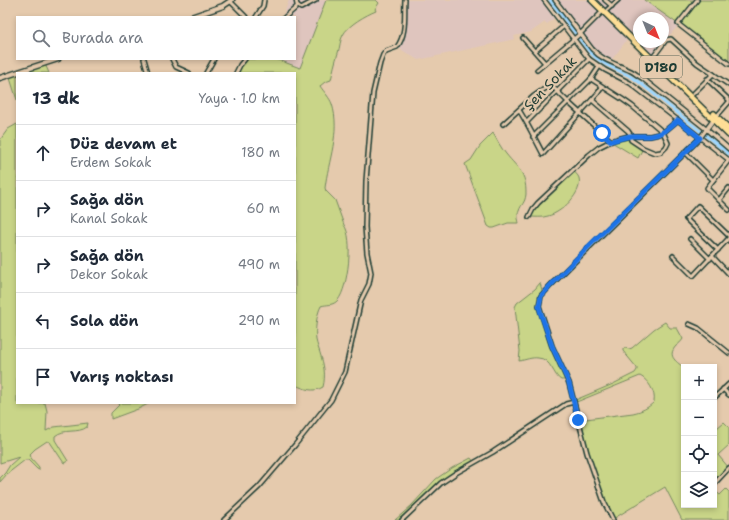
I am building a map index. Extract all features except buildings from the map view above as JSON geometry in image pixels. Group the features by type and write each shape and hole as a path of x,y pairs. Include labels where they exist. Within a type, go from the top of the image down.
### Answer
{"highway":[{"name":"D180","path":"592,0 607,9 633,36"},
{"name":"D180","path":"597,0 715,118 729,129"},
{"name":"D180","path":"645,48 693,94 729,134"}],"street":[{"path":"257,16 262,9 264,0"},
{"path":"296,0 298,6"},
{"path":"286,16 298,6 303,7 316,0"},
{"path":"224,520 259,487 296,445 331,400 345,372 361,300 369,284 371,273 365,227 366,181 372,124 373,93 380,63 385,52 397,47 401,40 404,28 405,0"},
{"path":"544,0 589,59 599,67 630,83 729,160 707,188 729,210"},
{"path":"555,0 599,56 631,71 642,78 729,149"},
{"path":"605,0 607,9"},
{"path":"537,70 618,0"},
{"path":"697,0 678,24 729,64"},
{"path":"194,16 232,1 245,16"},
{"path":"535,51 564,26"},
{"path":"523,38 545,63"},
{"path":"654,56 666,40 671,39 697,63 729,85"},
{"name":"Şen Sokak","path":"527,122 589,59"},
{"path":"18,72 55,60"},
{"path":"144,60 148,72"},
{"path":"172,60 176,67 186,72"},
{"path":"207,72 213,60"},
{"path":"236,72 244,60"},
{"path":"533,137 591,79 599,67"},
{"path":"0,78 16,73"},
{"path":"693,94 713,74"},
{"path":"591,79 622,99 663,132 668,143 666,147 659,153 653,153 643,148 631,140 628,131 592,100"},
{"path":"613,520 604,502 587,453 569,383 552,346 541,314 539,306 541,296 581,253 700,138 729,101 707,79"},
{"path":"519,110 527,122 533,137 543,154 592,100 602,86"},
{"path":"503,124 534,96 546,88 551,87 611,141"},
{"path":"529,217 536,205 599,147 611,141 630,136 655,135 663,132 678,120"},
{"path":"685,152 713,180"},
{"path":"719,200 729,188"},
{"path":"673,256 693,276 711,258 718,250 729,237 698,206 686,218 718,250"},
{"path":"690,239 729,274"},
{"path":"689,324 698,328 729,353"},
{"path":"717,395 729,384"},
{"path":"723,389 729,395"},
{"path":"402,520 433,489 447,478 493,452 566,404 574,402"},
{"path":"717,481 729,468"}],"shaded area":[{"path":"289,0 364,0 360,3 320,76 279,60 296,60 296,16 283,16"},
{"path":"405,0 544,0 557,16 547,24 545,22 531,32 514,36 515,39 418,60 397,47 403,33"},
{"path":"555,0 644,0 661,12 633,12 633,41 629,37 610,62 599,55"},
{"path":"669,18 679,25 669,36"},
{"path":"641,48 660,48 652,58"}],"green space":[{"path":"326,0 376,0 379,3 375,9 376,11 367,15 345,31 341,39 331,80 320,86 332,104 335,125 335,136 325,188 335,200 347,231 349,251 347,274 342,294 334,303 321,306 318,314 316,340 323,366 324,378 323,387 316,390 306,389 296,385 296,72 237,72 244,60 279,60 300,68"},
{"path":"644,0 729,0 729,64 669,18 669,12 661,12"},
{"path":"45,64 49,72 19,72"},
{"path":"16,73 16,97 9,75"},
{"path":"16,125 16,404 45,404 47,411 46,431 54,427 88,423 87,427 83,429 63,432 55,436 55,440 68,461 64,463 50,442 47,441 30,454 31,458 39,467 39,470 28,460 25,460 7,474 0,482 0,478 10,465 19,457 0,463 0,140 8,129"},
{"path":"493,133 504,152 521,172 525,181 526,194 525,200 518,214 519,223 508,223 491,228 488,226 465,164 471,160 480,146"},
{"path":"630,136 631,140 643,148 638,158 610,141"},
{"path":"573,170 579,177 579,184 578,190 570,202 559,211 548,216 529,217 532,211"},
{"path":"540,283 543,294 539,306 546,328 567,379 566,380 561,380 549,364 542,359 533,358 519,361 520,351 515,307 517,303 535,289"},
{"path":"665,322 670,328 677,328 683,339 672,353 674,359 681,365 681,508 717,508 717,492 720,495 726,489 729,492 729,520 682,520 665,487 613,519 604,502 578,420 633,413 647,408 654,402 653,390 640,376 574,403 573,401 635,373 637,368 623,349 632,348 654,329"},
{"path":"118,404 148,404 111,419 111,413 119,405"},
{"path":"724,422 729,427 729,445 718,455 729,468 717,481 717,436 717,428"},
{"path":"471,458 474,462 441,483 402,520 395,520 411,506 436,479 452,468"}],"waterway":[{"path":"550,0 593,55 612,68 639,82 729,154"}],"route":[{"path":"578,420 569,383 552,346 541,314 539,306 541,296 591,244 700,138 678,120 661,134 650,136 630,136 611,141 602,133"}]}
